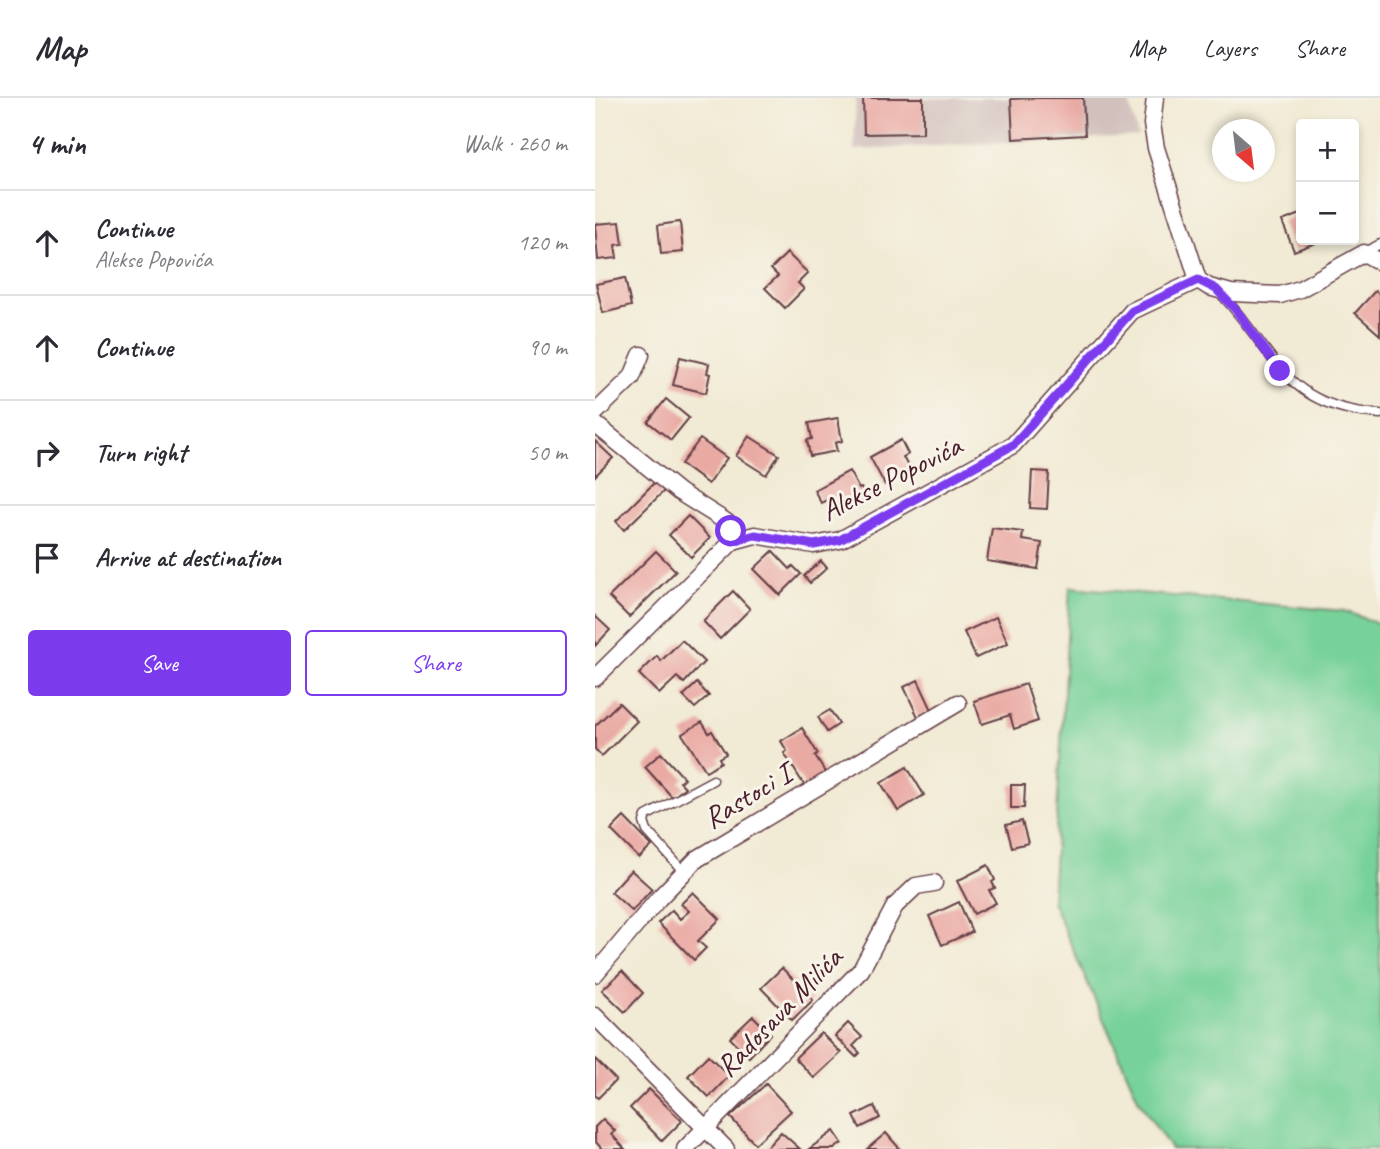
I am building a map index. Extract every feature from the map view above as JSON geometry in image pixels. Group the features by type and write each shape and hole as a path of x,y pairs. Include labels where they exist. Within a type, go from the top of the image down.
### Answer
{"street":[{"path":"1155,98 1152,124 1156,148 1198,280 1231,293 1280,295 1300,289 1364,253 1380,262"},
{"name":"Alekse Popovića","path":"733,541 755,535 814,545 840,540 1013,445 1132,311 1198,280"},
{"path":"595,413 632,377 641,355"},
{"path":"595,424 679,492 729,524 733,541 595,678"},
{"name":"Rastoci I","path":"595,974 697,859 958,703"},
{"name":"Radosava Milića","path":"685,1149 861,970 895,906 916,886 934,883"},
{"path":"595,1016 726,1149"}],"lane":[{"path":"1364,253 1380,244"},
{"path":"1216,289 1236,310 1280,371 1294,384 1315,399 1346,410 1380,414"},
{"path":"684,872 647,831 644,822 646,816 713,780"}],"shaded area":[{"path":"856,98 1128,98 1138,136 854,150"}],"green space":[{"path":"1070,587 1344,611 1380,624 1380,1149 1171,1149 1139,1101 1052,901"}],"building":[{"path":"863,98 923,98 923,133 864,134"},
{"path":"1083,98 1085,135 1013,139 1011,99"},
{"path":"1296,216 1296,245 1310,245 1294,251 1282,221"},
{"path":"620,222 623,244 615,245 617,258 598,260 595,224"},
{"path":"680,222 683,252 661,254 658,225"},
{"path":"787,253 808,273 798,283 804,289 785,308 765,288 778,276 771,269"},
{"path":"625,278 631,306 603,313 596,284"},
{"path":"1375,291 1380,295 1380,335 1355,313"},
{"path":"680,357 709,364 706,393 673,385"},
{"path":"666,399 689,418 671,440 648,422"},
{"path":"838,418 842,441 835,443 837,451 810,456 807,440 812,439 809,423"},
{"path":"749,436 779,455 766,475 736,456"},
{"path":"700,439 727,458 708,484 681,464"},
{"path":"901,440 908,454 903,457 911,472 885,485 870,457"},
{"path":"595,441 613,458 595,476"},
{"path":"849,471 867,498 840,512 836,505 831,507 827,500 821,503 814,490"},
{"path":"1032,471 1049,472 1047,509 1030,508"},
{"path":"655,482 664,491 624,530 616,521"},
{"path":"688,516 710,538 691,557 669,535"},
{"path":"992,528 1023,532 1022,540 1042,543 1038,569 987,561"},
{"path":"656,551 676,571 629,617 609,597"},
{"path":"773,551 790,569 793,566 801,574 780,595 754,569"},
{"path":"821,561 827,568 810,583 804,576"},
{"path":"733,591 750,609 720,639 703,621"},
{"path":"595,616 610,630 595,646"},
{"path":"996,617 1008,643 976,658 964,632"},
{"path":"682,640 704,662 684,683 677,677 659,694 639,674 657,656 661,661"},
{"path":"918,680 932,710 918,717 904,687"},
{"path":"697,683 709,696 695,708 683,696"},
{"path":"1026,684 1038,721 1014,729 1010,715 982,724 974,701"},
{"path":"619,703 637,721 602,756 595,749 595,726"},
{"path":"830,710 839,724 827,732 818,717"},
{"path":"702,722 709,733 712,731 726,754 719,758 721,762 706,771 682,734"},
{"path":"802,728 827,775 806,788 784,753 787,751 781,741"},
{"path":"661,753 684,778 680,782 685,787 673,798 645,767"},
{"path":"907,767 924,795 898,811 881,783"},
{"path":"1011,785 1025,785 1024,808 1011,808"},
{"path":"624,817 652,846 639,858 611,830"},
{"path":"1022,821 1028,843 1012,847 1006,825"},
{"path":"988,865 995,880 992,882 995,888 989,890 996,903 974,914 957,881"},
{"path":"631,870 652,889 632,911 611,892"},
{"path":"693,892 720,919 698,941 706,948 694,960 658,923 672,910 680,919 689,911 681,904"},
{"path":"959,902 972,932 942,945 929,916"},
{"path":"782,968 813,1000 792,1020 761,988"},
{"path":"622,971 643,993 625,1012 602,990"},
{"path":"753,1016 771,1034 749,1057 730,1038"},
{"path":"848,1023 862,1037 853,1046 860,1053 856,1057 835,1036"},
{"path":"821,1033 841,1053 814,1078 795,1058"},
{"path":"708,1055 729,1076 709,1097 688,1076"},
{"path":"595,1059 616,1080 598,1098 595,1095"},
{"path":"766,1084 791,1111 755,1144 730,1117"},
{"path":"649,1089 682,1121 662,1141 630,1108"},
{"path":"874,1106 880,1118 860,1128 854,1116"},
{"path":"603,1119 615,1131 611,1134 625,1149 602,1149 595,1141 595,1127"},
{"path":"834,1131 842,1143 834,1149 809,1149"},
{"path":"781,1132 800,1149 765,1149"},
{"path":"886,1133 900,1149 867,1149"}],"route":[{"path":"731,531 733,541 755,535 814,545 840,540 1013,445 1132,311 1198,280 1216,289 1236,310 1280,371"}]}
